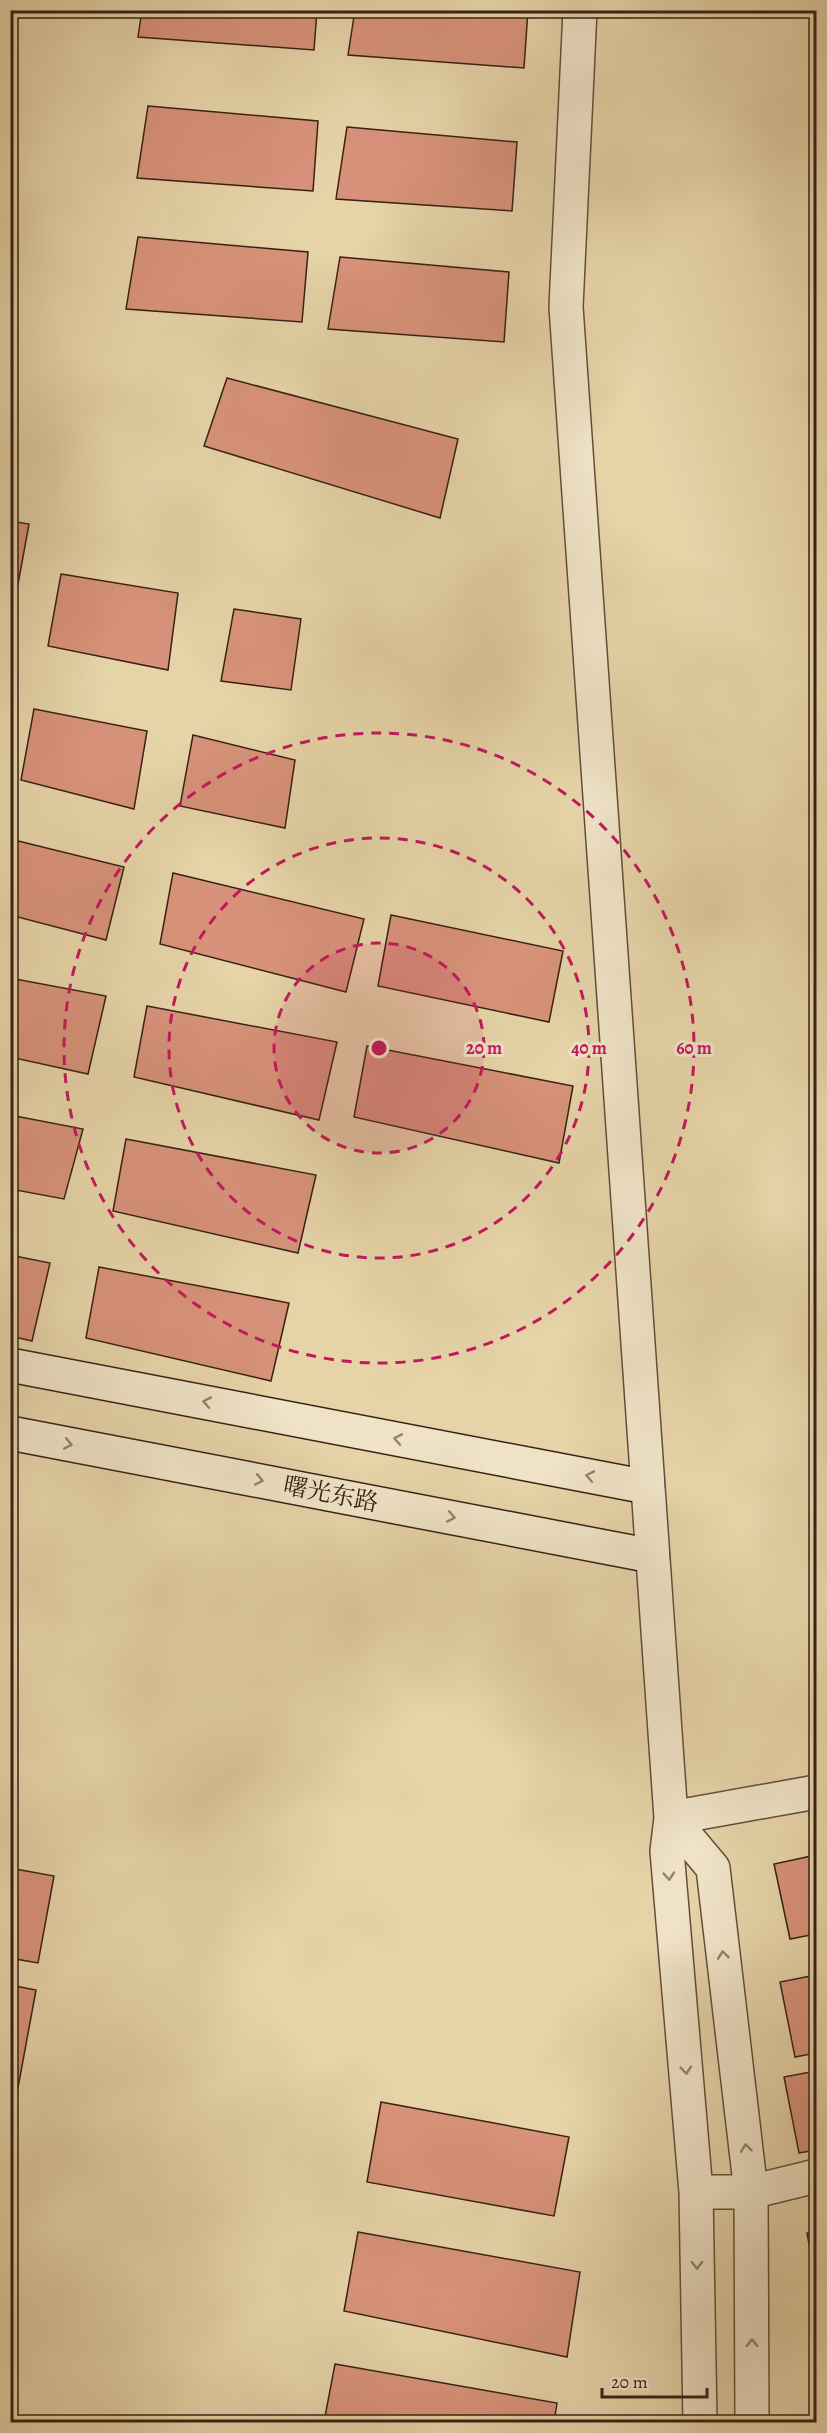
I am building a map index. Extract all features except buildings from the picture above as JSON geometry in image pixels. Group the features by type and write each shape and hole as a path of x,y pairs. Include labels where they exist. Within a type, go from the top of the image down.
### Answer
{"street":[{"path":"580,10 566,307 671,1818 667,1851 696,2192 700,2422"},
{"path":"10,1365 647,1487"},
{"name":"曙光东路","path":"10,1432 652,1556"},
{"path":"671,1818 816,1792"},
{"path":"671,1818 713,1868 751,2192 752,2422"},
{"path":"696,2192 751,2192 816,2176"}]}
